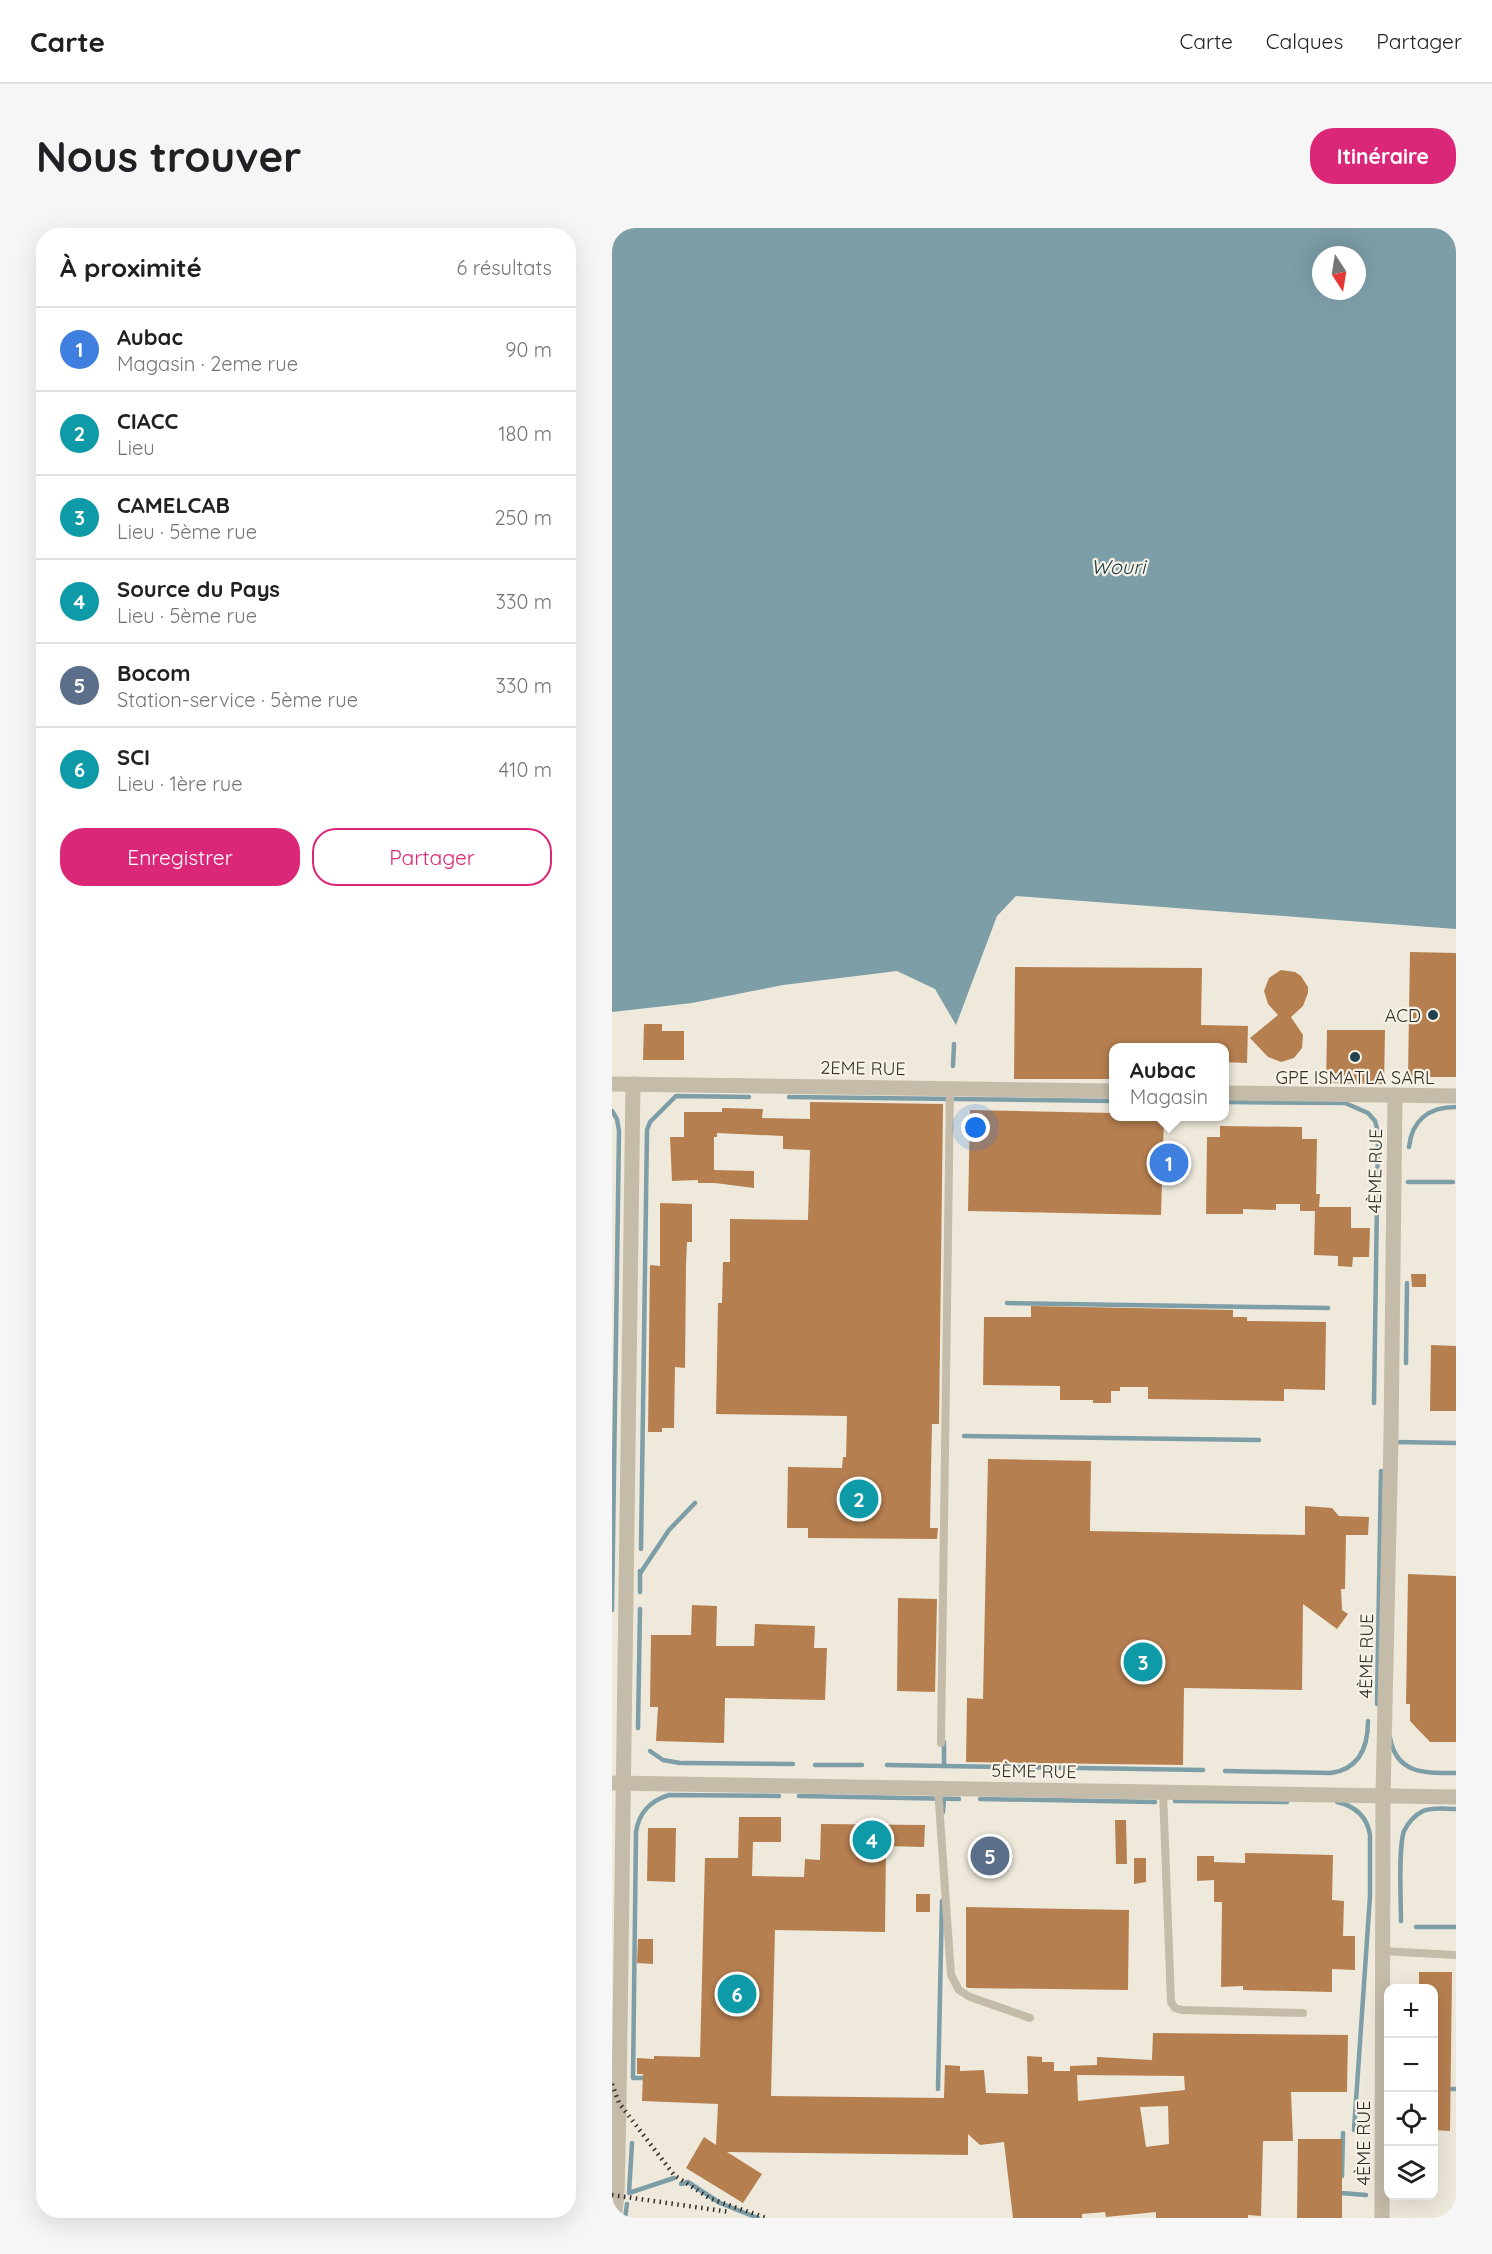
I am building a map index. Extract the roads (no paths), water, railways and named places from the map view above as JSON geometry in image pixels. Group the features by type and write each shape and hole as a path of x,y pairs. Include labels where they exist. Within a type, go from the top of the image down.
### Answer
{"street":[{"name":"2EME RUE","path":"612,1084 1109,1091"},
{"path":"614,2218 617,2196 619,2126 618,1783 633,1084"},
{"path":"1229,1093 1456,1096"},
{"name":"4ÈME RUE","path":"1382,2218 1383,1796 1391,1437 1395,1095"},
{"name":"5ÈME RUE","path":"618,1783 1456,1797"}],"lane":[{"path":"941,1743 950,1089"},
{"path":"938,1789 951,1976 959,1990 970,1997 1030,2018"},
{"path":"1163,1792 1171,2002 1175,2008 1182,2010 1304,2013"},
{"path":"1382,1951 1456,1954"}],"water":[{"name":"Wouri","path":"612,228 1456,228 1456,929 1016,896 997,916 956,1025 935,989 897,971 783,985 692,1003 612,1012"}],"waterway":[{"path":"953,1066 954,1044"},
{"path":"641,1549 647,1130 650,1122 676,1096 749,1097"},
{"path":"789,1097 1109,1101"},
{"path":"1229,1102 1345,1103 1368,1113 1375,1121 1378,1132 1374,1403"},
{"path":"1409,1147 1418,1122 1438,1109 1456,1107"},
{"path":"612,1111 617,1119 619,1131 612,1610"},
{"path":"1408,1182 1453,1182"},
{"path":"1406,1363 1407,1283"},
{"path":"1007,1303 1328,1308"},
{"path":"964,1436 1259,1440"},
{"path":"1395,1442 1456,1443"},
{"path":"1377,1704 1381,1471"},
{"path":"641,1572 669,1530 695,1503"},
{"path":"640,1571 640,1592"},
{"path":"638,1728 640,1609"},
{"path":"1225,1771 1331,1773 1341,1771 1355,1762 1364,1748 1368,1721"},
{"path":"1390,1738 1399,1759 1406,1765 1424,1772 1456,1773"},
{"path":"887,1765 944,1766 944,1742"},
{"path":"650,1751 663,1760 680,1763"},
{"path":"683,1763 793,1764"},
{"path":"815,1765 862,1765"},
{"path":"944,1766 1203,1770"},
{"path":"646,2078 633,2078 636,1832 640,1819 646,1808 669,1795 779,1796"},
{"path":"799,1796 959,1799"},
{"path":"943,1812 944,1799"},
{"path":"980,1799 1155,1802"},
{"path":"1175,1801 1287,1802"},
{"path":"1337,1802 1355,1809 1366,1822 1370,1835 1370,1896 1354,2130"},
{"path":"1401,1921 1400,1861 1404,1831 1423,1811 1456,1809"},
{"path":"938,2089 942,1901"},
{"path":"1416,1927 1456,1927"},
{"path":"1342,2176 1343,2133"},
{"path":"632,2143 629,2193 674,2178"},
{"path":"681,2184 688,2182 720,2203 758,2218"},
{"path":"1341,2193 1366,2195"},
{"path":"625,2218 627,2204"}],"railway":[{"path":"612,2084 619,2103 674,2175 709,2198 766,2218"},
{"path":"612,2195 730,2212"}],"place":[{"name":"ACD","path":"1433,1015"},
{"name":"GPE ISMATLA SARL","path":"1355,1057"},
{"name":"Aubac","path":"1169,1163"},
{"name":"CIACC","path":"859,1499"},
{"name":"CAMELCAB","path":"1143,1662"},
{"name":"Source du Pays","path":"872,1840"},
{"name":"Bocom","path":"990,1856"},
{"name":"SCI","path":"737,1994"}]}
